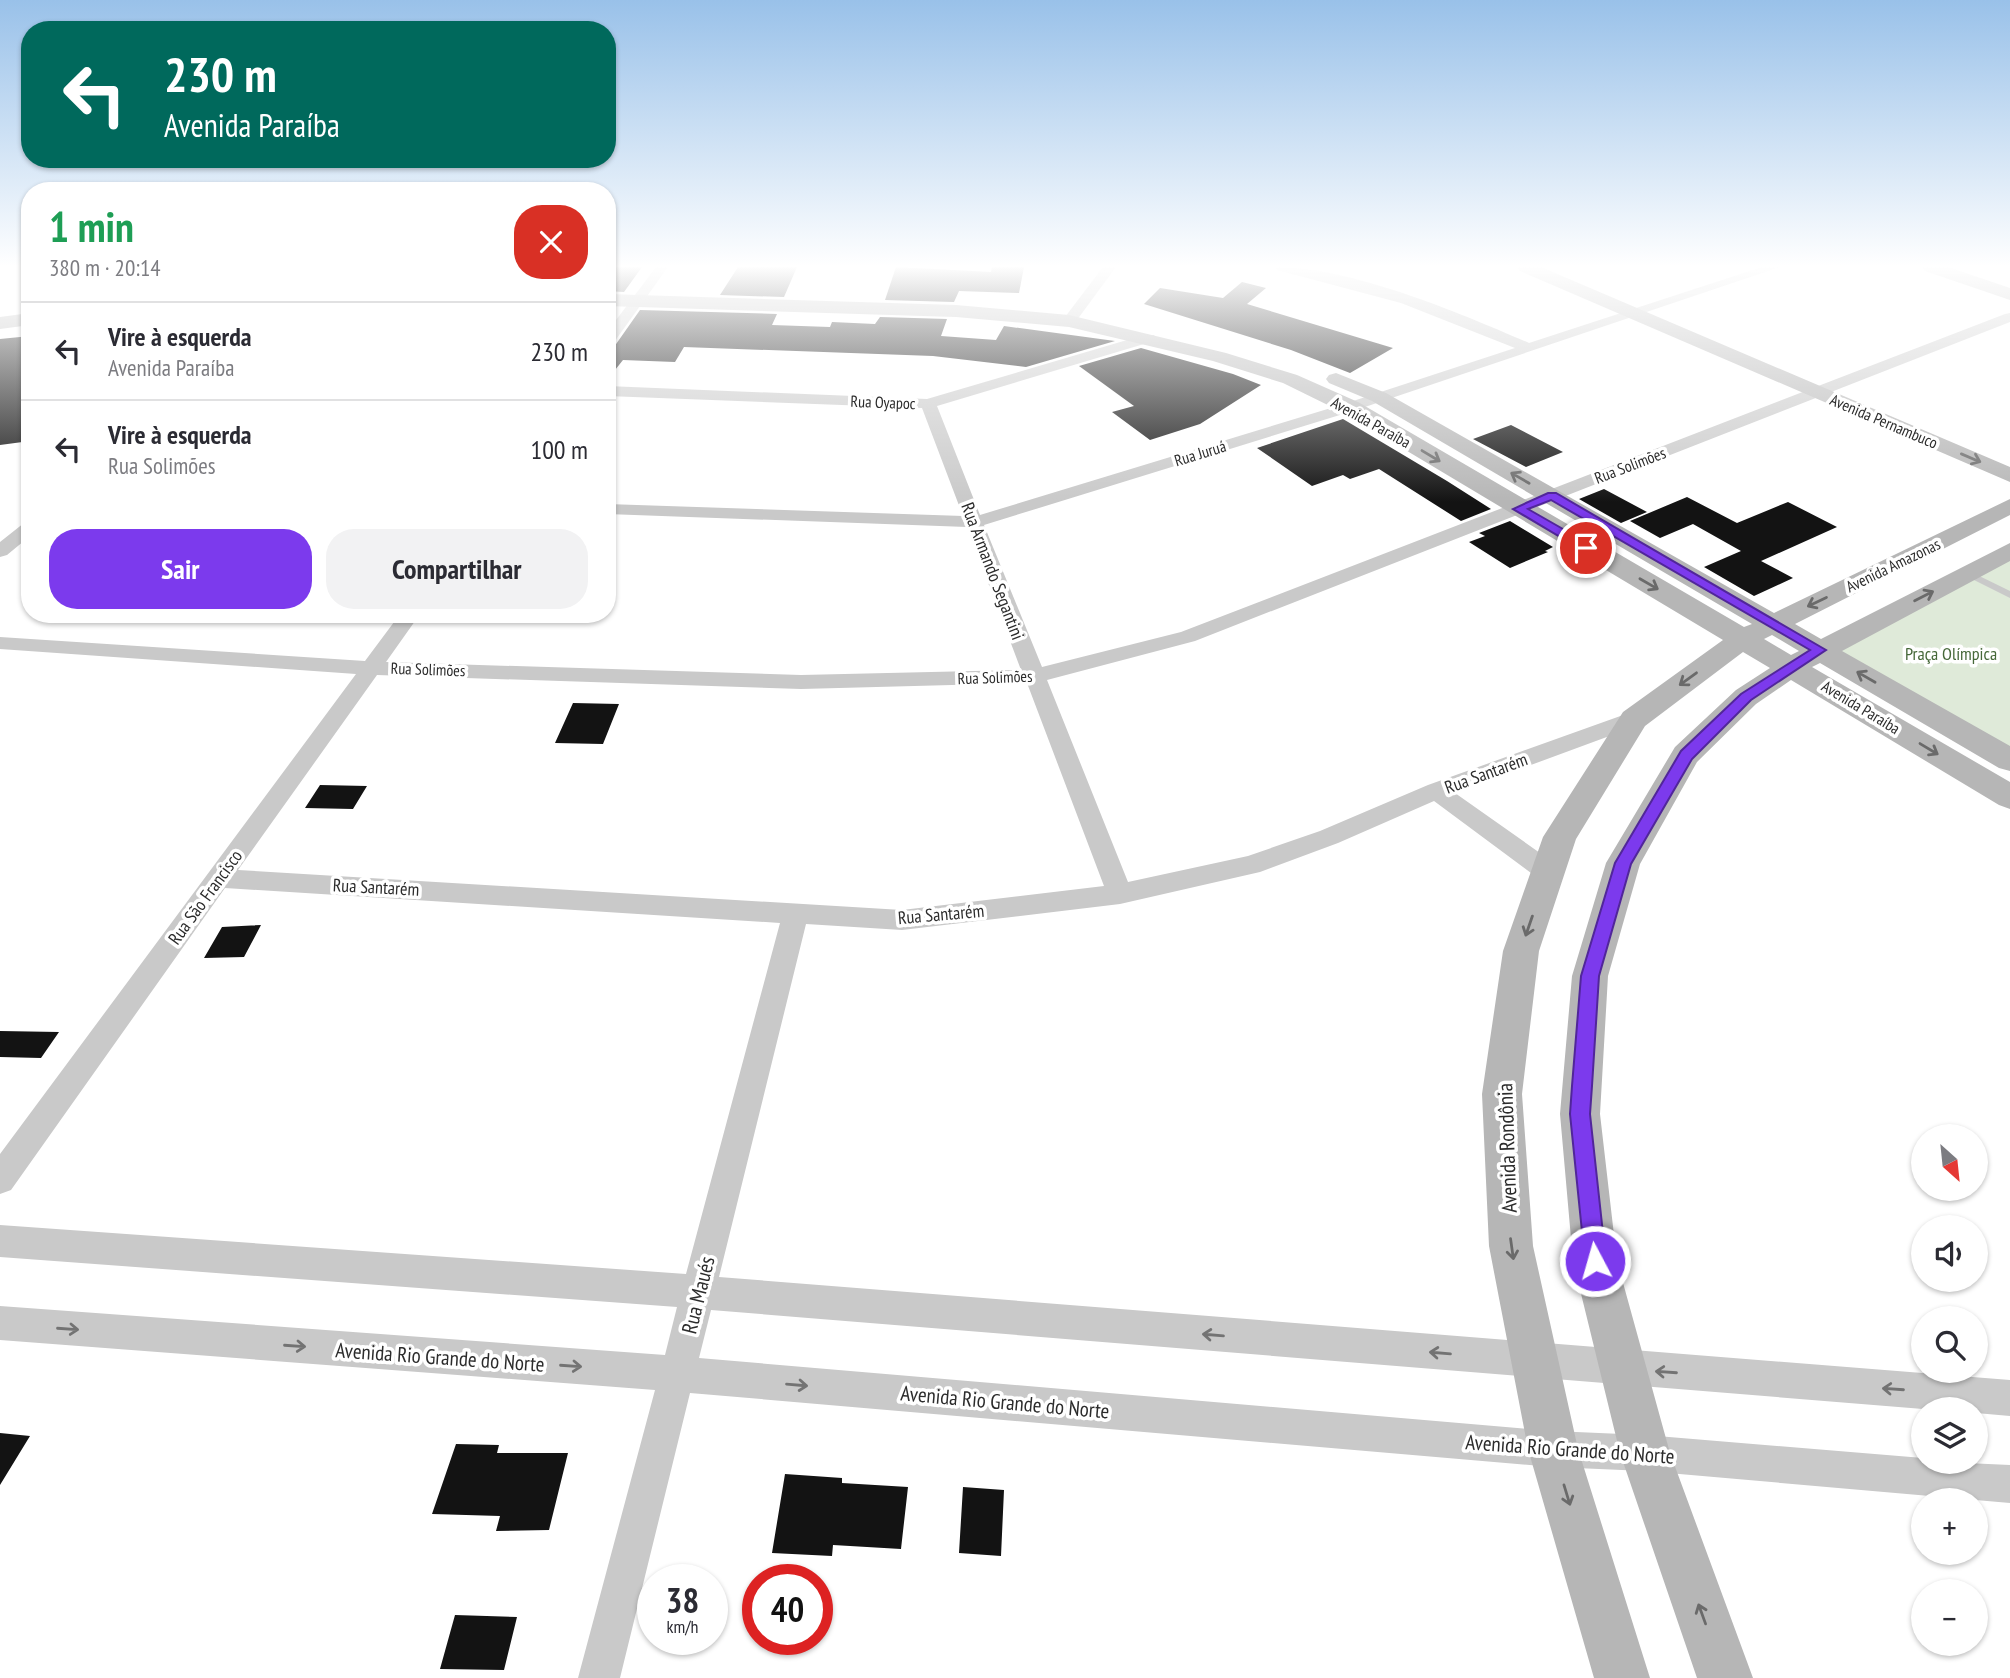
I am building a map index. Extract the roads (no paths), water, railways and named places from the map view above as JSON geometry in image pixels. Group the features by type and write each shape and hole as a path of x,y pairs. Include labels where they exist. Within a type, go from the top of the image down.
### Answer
{"main road":[{"name":"Avenida Paraíba","path":"1174,345 1290,379 1350,407 1519,509 2010,760"},
{"name":"Avenida Paraíba","path":"1241,345 1379,397 1552,496 1759,631 1806,658 2010,797"},
{"name":"Avenida Pernambuco","path":"1708,345 2010,475"},
{"name":"Avenida Pernambuco","path":"1748,345 2010,456"},
{"name":"Avenida Amazonas","path":"1759,631 2010,506"},
{"path":"1725,1678 1645,1453 1595,1261 1580,1114 1590,976 1623,863 1686,755 1746,697 1806,658 2010,551"},
{"name":"Avenida Rondônia","path":"1622,1678 1553,1449 1534,1361 1511,1247 1502,1094 1521,951 1560,837 1634,719 1759,631"}],"street":[{"name":"Rua Oyapoc","path":"616,391 928,404 1125,345"},
{"path":"1522,345 1526,347"},
{"name":"Rua Juruá","path":"616,509 975,522 1350,407 1531,345"},
{"name":"Rua Solimões","path":"0,643 372,667 801,682 1035,676 1188,637 1938,345"},
{"name":"Rua Armando Segantini","path":"928,404 1120,894"},
{"path":"0,551 21,534"},
{"name":"Rua São Francisco","path":"0,1179 404,623"},
{"name":"Rua Santarém","path":"218,878 902,920 1120,894 1251,865 1329,837 1436,791 1634,719"},
{"path":"1436,791 1548,872"},
{"name":"Rua Maués","path":"599,1678 796,912"},
{"path":"0,1241 698,1292 2010,1398"},
{"name":"Avenida Rio Grande do Norte","path":"0,1324 677,1374 1553,1449 1645,1453 2010,1484"}],"lane":[{"path":"1967,573 2010,595"}],"park label":[{"name":"Praça Olímpica","path":"1951,653"}]}
